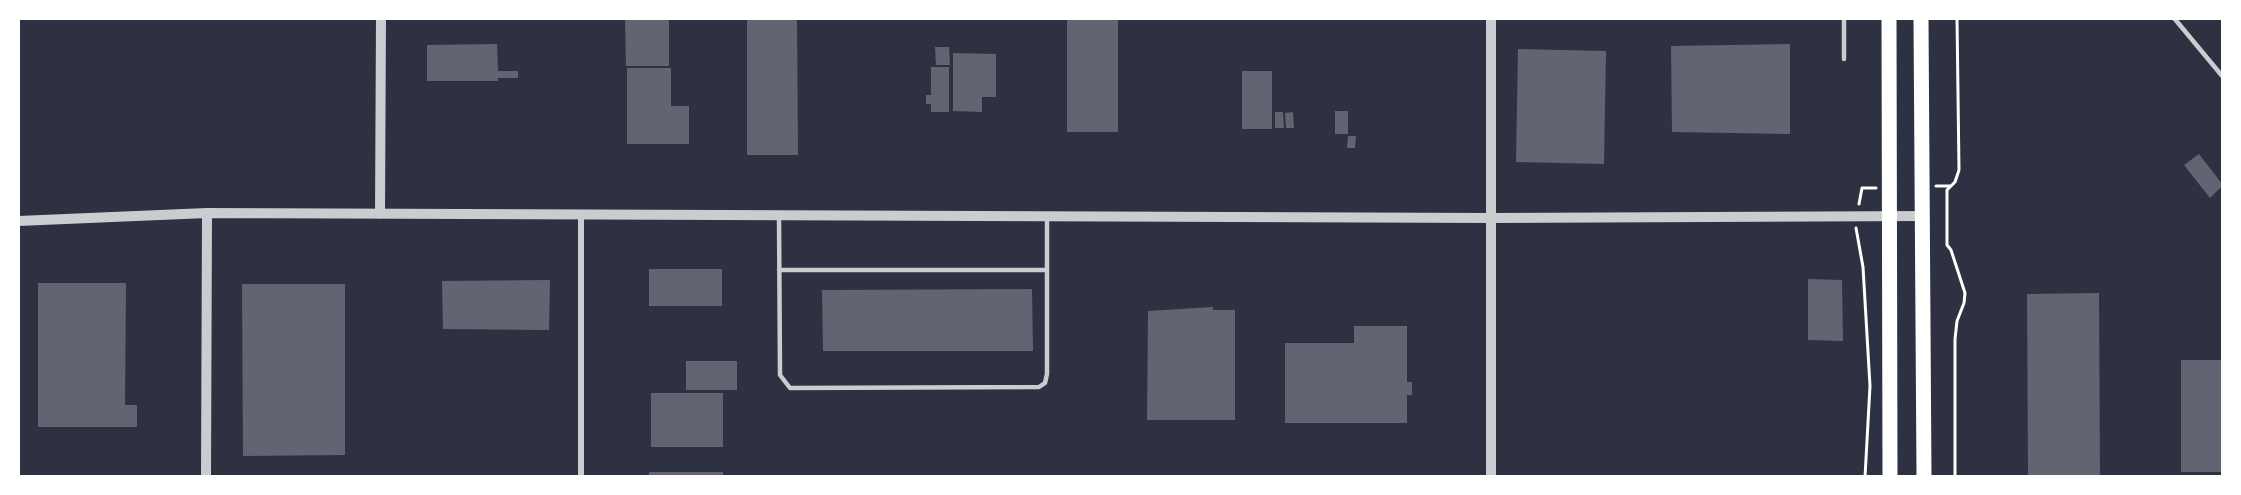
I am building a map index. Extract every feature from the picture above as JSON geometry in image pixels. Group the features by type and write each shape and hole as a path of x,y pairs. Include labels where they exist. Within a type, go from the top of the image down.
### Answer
{"main road":[{"path":"1889,18 1890,477"},
{"path":"1921,18 1924,477"}],"street":[{"path":"380,214 381,18"},
{"path":"1491,18 1491,477"},
{"path":"206,477 207,213"},
{"path":"18,221 207,213 1492,218 1924,216"},
{"path":"581,215 581,477"}],"lane":[{"path":"1844,18 1844,59"},
{"path":"2174,18 2223,77"},
{"path":"779,216 780,375 790,388 1039,387 1045,383 1047,374 1047,217"},
{"path":"779,270 1047,270"}],"path":[{"path":"1955,477 1955,339 1957,321 1965,293 1951,250 1947,245 1947,190 1955,182 1959,170 1957,18"}],"building":[{"path":"625,18 669,18 669,66 626,66"},
{"path":"747,18 797,18 798,155 747,155"},
{"path":"1067,18 1118,18 1118,132 1067,132"},
{"path":"497,44 498,71 518,71 518,78 498,78 498,81 427,81 427,45"},
{"path":"1790,44 1790,134 1672,132 1671,46"},
{"path":"935,47 949,47 950,65 936,65"},
{"path":"1518,49 1606,51 1604,164 1516,162"},
{"path":"953,53 996,54 996,97 982,97 982,112 953,111"},
{"path":"931,67 949,67 949,112 931,112 931,104 926,104 926,95 931,95"},
{"path":"627,68 671,68 671,106 689,106 689,144 627,144"},
{"path":"1242,71 1272,71 1272,129 1242,129"},
{"path":"1335,111 1348,111 1348,134 1335,134"},
{"path":"1275,112 1283,112 1284,128 1275,128"},
{"path":"1293,112 1294,128 1286,128 1285,113"},
{"path":"1348,136 1356,136 1355,148 1347,148"},
{"path":"2199,154 2223,185 2210,198 2184,165"},
{"path":"649,269 722,269 722,306 649,306"},
{"path":"1808,279 1842,280 1843,341 1808,340"},
{"path":"550,280 549,330 443,329 442,281"},
{"path":"38,283 126,283 125,405 137,405 137,427 38,427"},
{"path":"242,284 345,284 345,455 243,456"},
{"path":"1032,289 1033,351 823,351 822,290"},
{"path":"2099,293 2100,476 2028,477 2027,294"},
{"path":"1213,307 1213,310 1235,310 1235,420 1147,420 1148,311"},
{"path":"1354,326 1407,326 1407,382 1412,382 1412,395 1407,395 1407,423 1285,423 1285,343 1354,343"},
{"path":"2181,360 2223,360 2223,472 2181,472"},
{"path":"686,361 737,361 737,390 686,390"},
{"path":"651,393 723,393 723,447 651,447"},
{"path":"649,472 723,472 723,477 649,477"}]}
